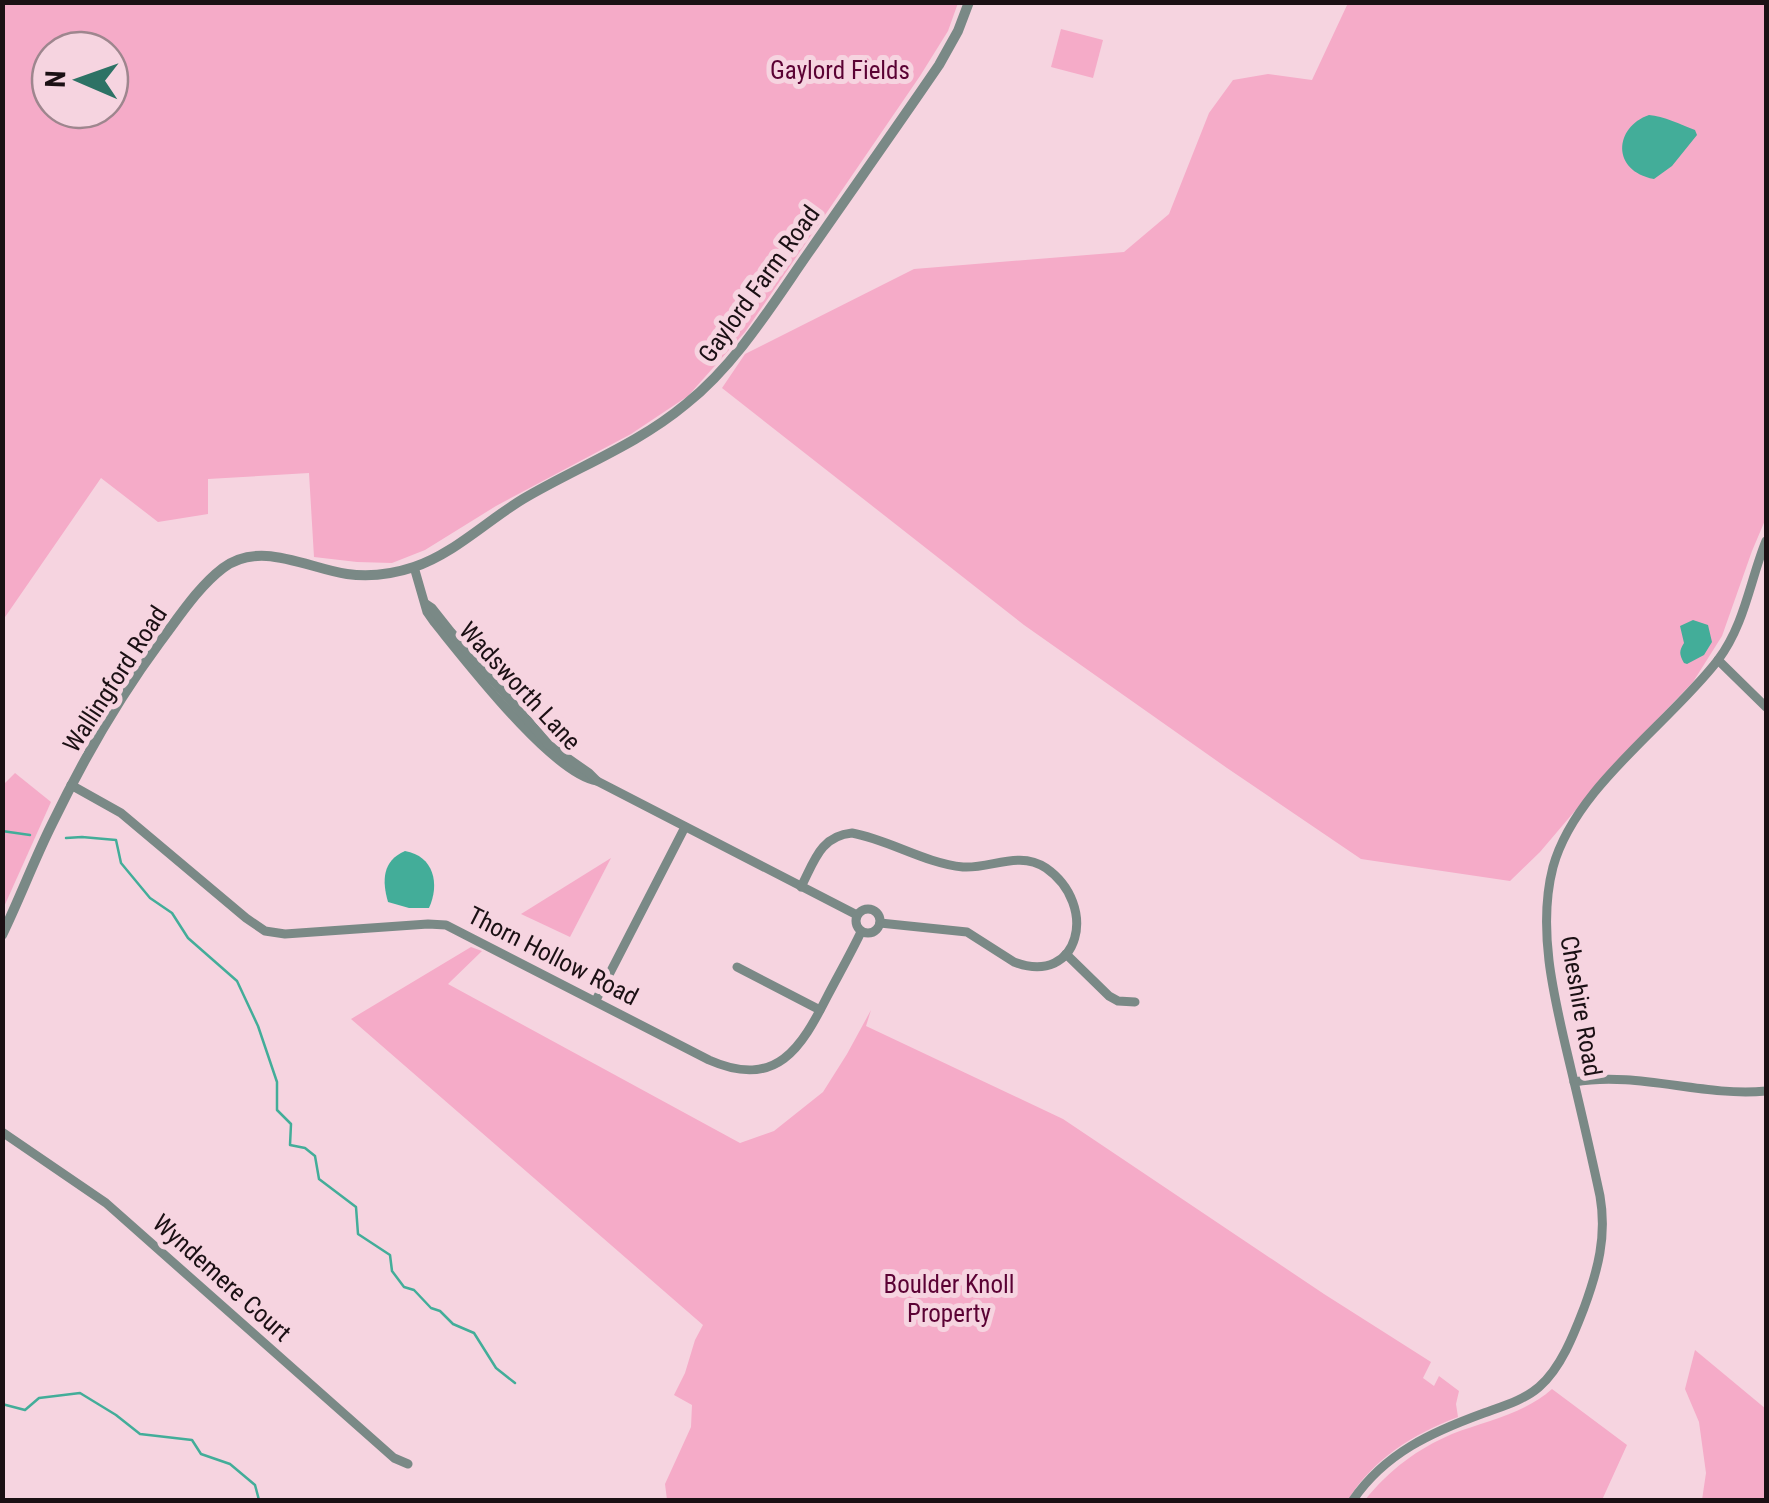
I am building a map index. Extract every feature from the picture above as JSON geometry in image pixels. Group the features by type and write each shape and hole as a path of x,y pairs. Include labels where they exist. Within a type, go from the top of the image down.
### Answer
{"street":[{"name":"Gaylord Farm Road","path":"283,559 351,574 383,574 414,567 450,549 528,496 644,434 686,404 723,370 778,296 939,66 969,2"},
{"name":"Cheshire Road","path":"1353,1500 1380,1469 1410,1444 1518,1400 1540,1386 1559,1361 1586,1303 1599,1261 1603,1222 1558,1008 1548,941 1548,903 1556,859 1573,824 1596,791 1718,660 1737,628 1766,540"},
{"name":"Wallingford Road","path":"2,935 50,827 128,686 202,588 225,566 256,555 283,559"},
{"name":"Wadsworth Lane","path":"414,567 427,612 546,751 587,780 598,781 857,915"},
{"path":"1718,660 1766,707"},
{"name":"Thorn Hollow Road","path":"71,786 121,813 266,931 296,934 446,924 710,1060 739,1070 762,1068 788,1057 809,1032 861,932"},
{"path":"596,1000 685,827"},
{"path":"801,887 825,843 842,834 860,835 951,865 971,867 1010,860 1030,861 1054,875 1076,907 1078,926 1066,954 1050,964 1031,966 1014,962 967,932 880,923"},
{"path":"866,909 879,915 880,923 874,932 861,932 855,923 857,915 866,909"},
{"path":"1066,954 1109,996 1134,1002"},
{"path":"738,967 820,1010"},
{"path":"1574,1082 1618,1078 1718,1091 1766,1091"},
{"name":"Wyndemere Court","path":"2,1132 106,1202 394,1458 408,1464"}],"green space":[{"name":"Gaylord Fields","path":"3,3 958,3 948,31 920,76 745,332 688,396 631,434 496,506 425,550 392,563 314,557 309,473 208,479 208,514 158,522 101,478 3,620"},
{"path":"1348,3 1766,3 1766,518 1722,636 1693,682 1510,881 1361,859 1024,625 722,388 745,354 914,269 1124,252 1169,214 1209,113 1233,80 1268,74 1312,80"},
{"path":"1061,29 1103,40 1093,78 1051,67"},
{"path":"15,773 51,802 3,909 3,785"},
{"path":"611,858 570,937 521,914"},
{"name":"Boulder Knoll Property","path":"471,947 482,951 448,984 740,1143 774,1131 823,1092 871,1010 866,1026 1063,1119 1431,1362 1423,1378 1434,1386 1439,1376 1459,1391 1458,1417 1425,1431 1382,1460 1348,1500 667,1500 665,1484 691,1427 692,1405 674,1395 703,1325 351,1019"},
{"path":"1695,1350 1766,1409 1766,1500 1702,1500 1706,1473 1699,1422 1685,1389"},
{"path":"1552,1389 1627,1445 1602,1500 1365,1500 1404,1461 1427,1446 1517,1411"}],"shaded area":[{"path":"1649,115 1695,130 1697,135 1672,166 1654,179 1630,167 1622,148 1629,129"},
{"path":"1693,620 1708,625 1712,642 1704,655 1687,664 1680,655 1684,643 1680,626"},
{"path":"405,851 423,859 432,872 434,890 429,908 388,902 388,866"}],"waterway":[{"path":"2,831 30,835"},
{"path":"66,838 116,840 121,863 150,898 172,913 188,938 237,981 277,1082 277,1110 291,1124 290,1145 305,1148 315,1156 319,1179 356,1207 358,1234 390,1255 392,1271 404,1287 414,1290 453,1324 474,1333 496,1368 515,1383"},
{"path":"2,1404 25,1410 39,1398 80,1393 140,1434 192,1440 201,1454 230,1464 255,1485 259,1500"}]}
